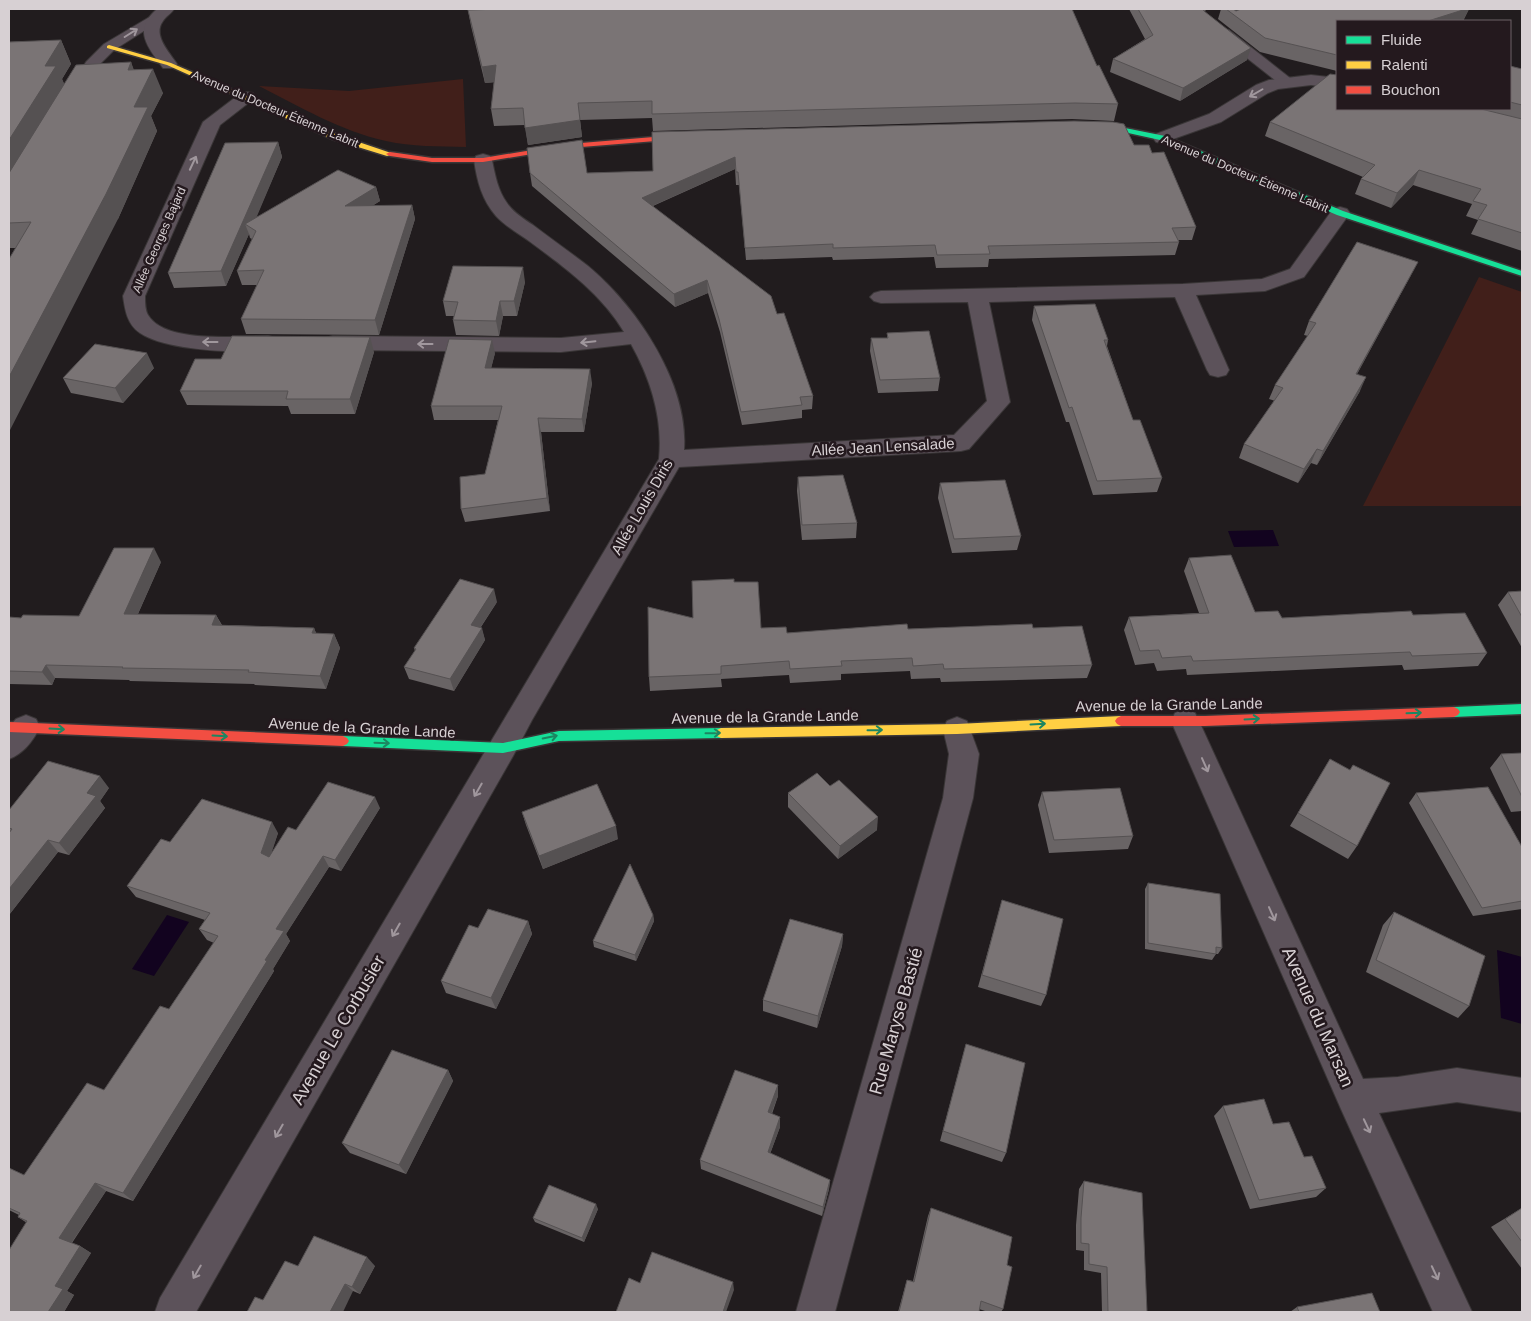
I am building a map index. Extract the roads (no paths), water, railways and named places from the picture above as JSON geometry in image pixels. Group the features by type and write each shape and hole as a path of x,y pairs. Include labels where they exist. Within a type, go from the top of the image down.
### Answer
{"street":[{"path":"166,9 153,20 150,30 156,45 170,64"},
{"name":"Avenue du Docteur Étienne Labrit","path":"108,47 170,64 335,137 388,154 432,160 483,160 569,146 660,137 697,136"},
{"path":"1162,138 1215,118 1262,89 1285,81 1311,80 1336,83"},
{"name":"Allée Georges Bajard","path":"247,97 212,122 134,296 132,307 135,317 147,330 170,338 196,342 285,343"},
{"name":"Avenue du Docteur Étienne Labrit","path":"1082,126 1110,127 1162,138 1340,213 1522,274"},
{"name":"Allée Louis Diris","path":"483,160 488,186 494,200 504,213 603,291 616,305 653,366 666,395 674,444 671,459 522,712 503,748"},
{"path":"881,297 1183,290 1265,285 1297,273 1340,213"},
{"path":"1183,290 1218,370"},
{"name":"Allée Jean Lensalade","path":"671,459 961,443 999,402 978,296"},
{"path":"315,343 561,345 636,337"},
{"name":"Avenue de la Grande Lande","path":"14,734 503,748 559,736 957,729 1060,723 1185,721 1522,709"},
{"name":"Avenue du Marsan","path":"1185,721 1452,1312"},
{"name":"Rue Maryse Bastié","path":"815,1312 958,798 964,754 957,729"},
{"name":"Avenue Le Corbusier","path":"174,1312 503,748"},
{"path":"1353,1096 1398,1094 1457,1085 1522,1095"}],"lane":[{"path":"65,108 91,65 108,47 153,20"},
{"path":"1215,26 1285,81"}]}
